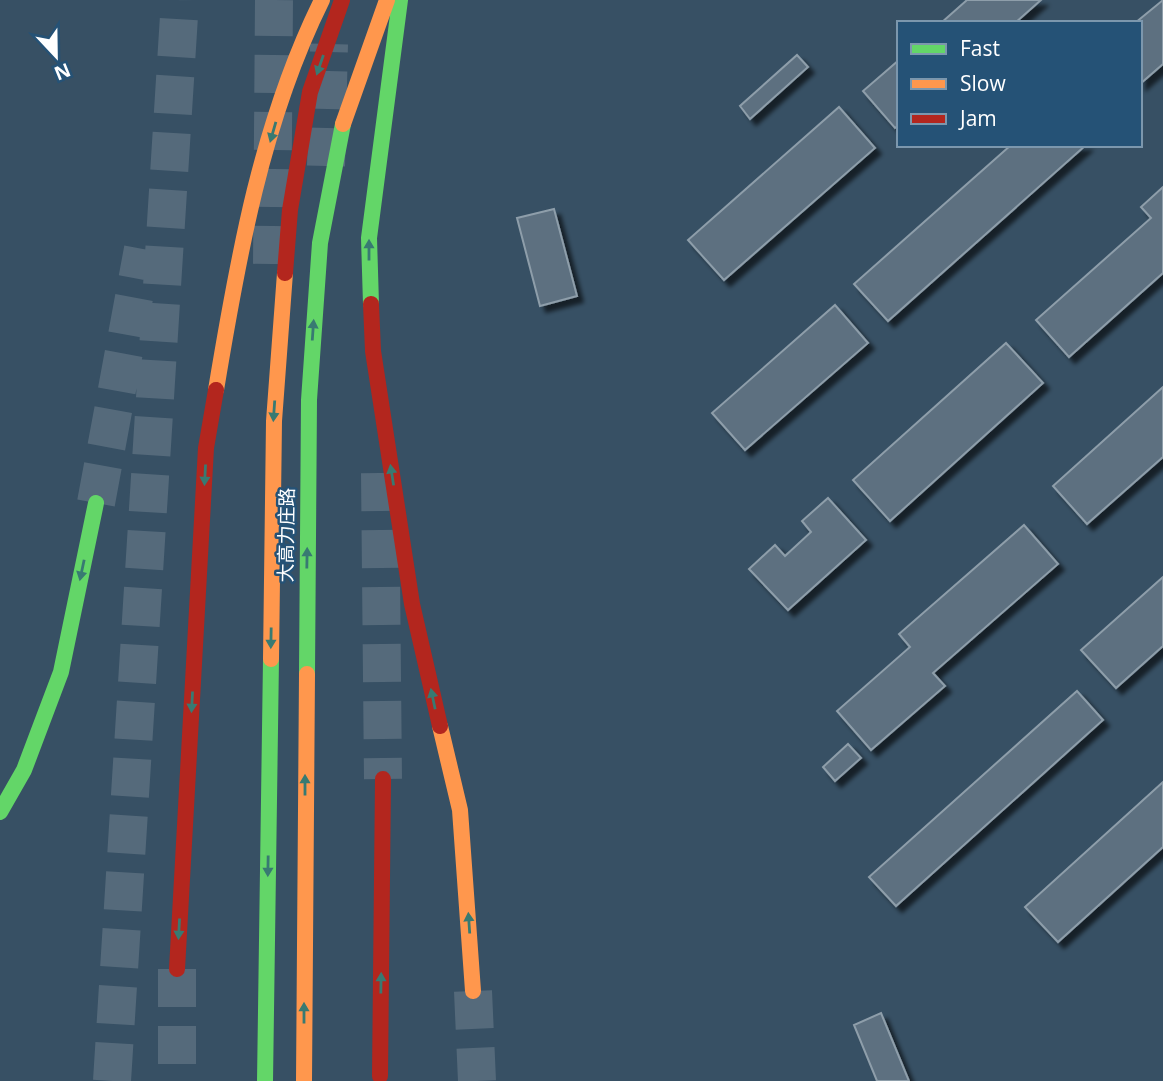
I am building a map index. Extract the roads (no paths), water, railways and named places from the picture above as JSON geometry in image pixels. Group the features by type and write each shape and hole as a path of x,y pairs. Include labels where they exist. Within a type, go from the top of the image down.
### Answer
{"main road":[{"path":"177,969 206,448 242,236 297,50 323,0"},
{"name":"大高力庄路","path":"265,1081 274,421 290,210 310,92 342,0"},
{"name":"大高力庄路","path":"304,1081 309,400 320,243 345,114 387,0"},
{"path":"400,0 369,238 372,337 412,604 460,810 473,991"},
{"path":"0,812 24,770 61,672 96,503"},
{"path":"380,1076 383,779"}],"tunnel":[{"path":"112,1081 180,0"},
{"path":"272,264 274,0"},
{"path":"326,166 329,44"},
{"path":"96,503 143,249"},
{"path":"380,473 383,779"},
{"path":"177,969 177,1081"},
{"path":"473,991 477,1081"}]}
